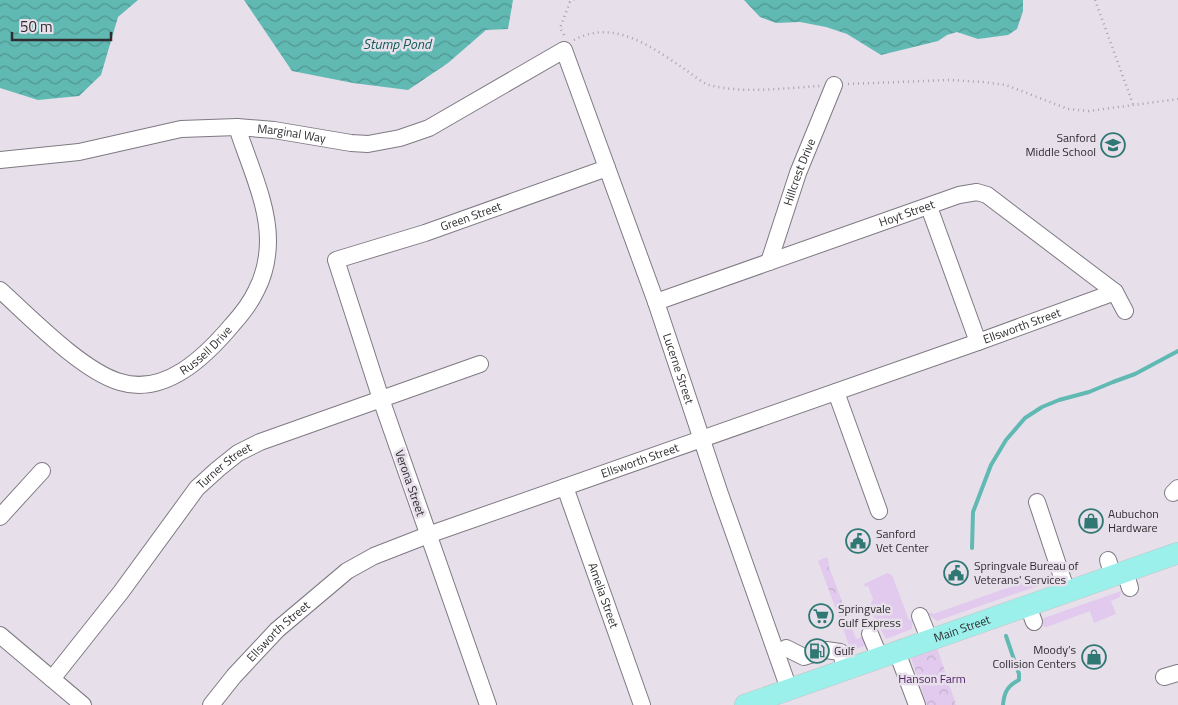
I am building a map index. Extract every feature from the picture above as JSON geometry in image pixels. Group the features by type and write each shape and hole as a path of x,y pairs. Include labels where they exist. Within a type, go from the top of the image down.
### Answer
{"main road":[{"name":"Main Street","path":"758,703 789,689 843,660 888,655 930,641 1031,614 1067,592 1178,553"}],"street":[{"name":"Marginal Way","path":"0,160 80,152 181,129 237,127 274,130 351,143 368,144 400,138 429,128 566,48"},
{"name":"Lucerne Street","path":"566,48 656,302 702,439 781,650 789,689"},
{"name":"Hillcrest Drive","path":"768,262 798,173 834,84"},
{"name":"Russell Drive","path":"0,290 61,344 93,370 107,378 130,385 142,385 161,381 178,374 194,364 217,343 249,304 262,278 266,264 268,240 265,216 237,127"},
{"name":"Green Street","path":"336,260 425,233 607,168"},
{"name":"Hoyt Street","path":"656,302 972,192 987,195 1115,292 1126,311"},
{"path":"930,206 978,342"},
{"name":"Verona Street","path":"336,260 381,399 488,705"},
{"name":"Ellsworth Street","path":"211,705 234,676 277,630 347,571 374,556 428,535 1115,292"},
{"name":"Turner Street","path":"52,679 121,592 197,488 238,454 260,442 480,364"},
{"path":"836,392 879,511"},
{"path":"0,517 42,471"},
{"name":"Amelia Street","path":"565,487 642,705"},
{"path":"1037,502 1053,564 1067,592"},
{"path":"920,616 930,641"},
{"path":"870,634 888,655 916,705"},
{"path":"0,635 83,705"},
{"path":"781,650 804,657 826,650 840,652 843,660"}],"path":[{"path":"574,0 570,2 560,28 566,48 575,39 590,34 621,33 649,46 706,84 730,89 949,80 1006,85 1068,108 1089,112 1133,104 1178,99"},
{"path":"1095,0 1133,104"}],"green space":[{"path":"827,557 849,620 841,623 818,561"},
{"path":"887,573 892,575 909,620 913,619 912,629 886,639 869,608 873,599 868,586 865,587 864,584"},
{"path":"1042,576 1050,578 1049,582 937,621 928,614 932,612 933,614"},
{"path":"1121,591 1120,597 1111,601 1116,614 1094,623 1090,611 1044,627 1041,619"},
{"path":"849,620 856,639 865,638 869,644 851,651 841,623"},
{"name":"Hanson Farm","path":"936,644 956,705 927,705 909,652"}],"water":[{"path":"0,0 138,0 118,17 101,75 79,96 38,100 0,88"},
{"name":"Stump Pond","path":"244,0 513,0 508,29 486,30 448,63 408,90 353,83 292,71"},
{"path":"744,0 1023,0 1023,11 1017,29 1008,35 978,39 957,32 947,35 938,41 881,55 847,34 826,27 800,22 776,23 760,17"}],"waterway":[{"path":"972,548 973,512 991,465 1006,440 1025,418 1042,407 1059,400 1089,392 1135,374 1178,351"},
{"path":"1003,705 1007,690 1019,680 1019,674 1006,636"}],"place":[{"name":"Sanford Middle School","path":"1113,145"},
{"name":"Aubuchon Hardware","path":"1091,521"},
{"name":"Sanford Vet Center","path":"858,541"},
{"name":"Springvale Bureau of Veterans' Services","path":"956,573"},
{"name":"Springvale Gulf Express","path":"821,616"},
{"name":"Gulf","path":"817,651"},
{"name":"Moody’s Collision Centers","path":"1094,657"}]}
